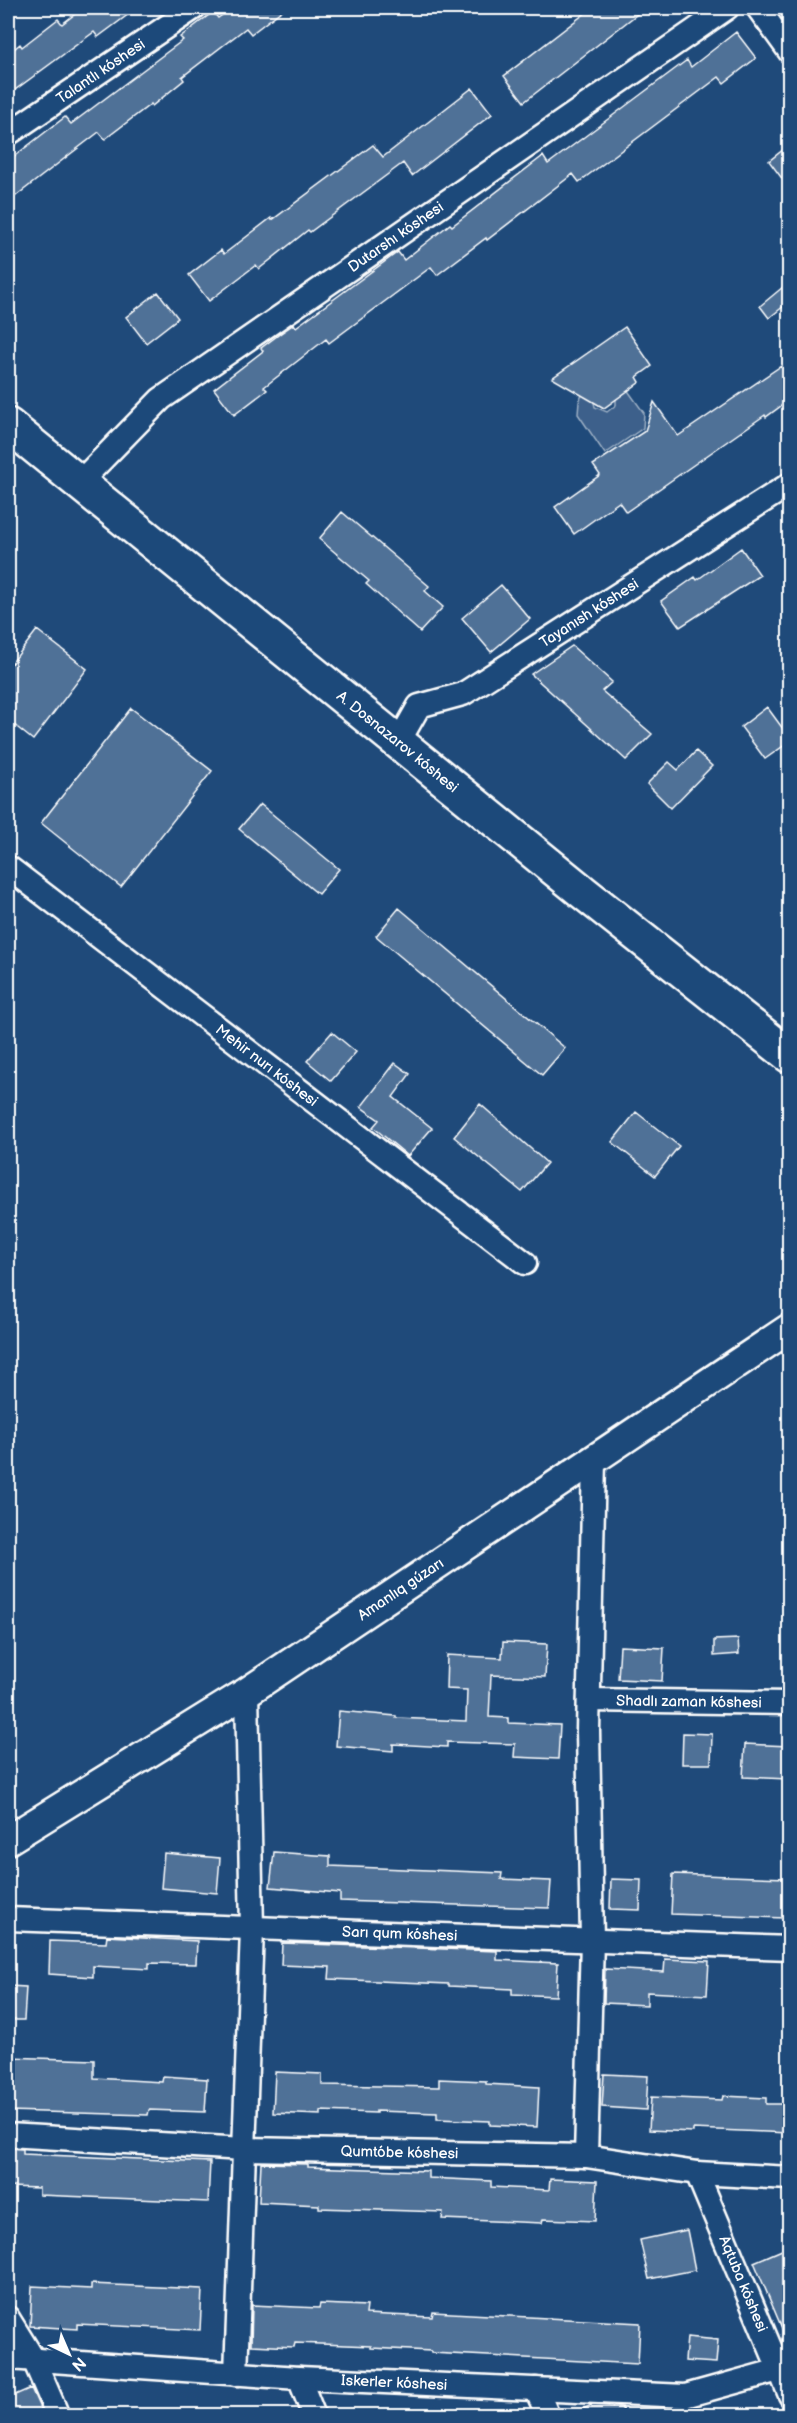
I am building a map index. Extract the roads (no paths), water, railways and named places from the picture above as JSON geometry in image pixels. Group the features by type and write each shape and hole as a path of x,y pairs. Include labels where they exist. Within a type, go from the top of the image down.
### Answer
{"main road":[{"name":"A. Dosnazarov kóshesi","path":"8,425 398,743 789,1056"}],"street":[{"name":"Talantlı kóshesi","path":"8,134 194,8"},
{"name":"Dutarshı kóshesi","path":"78,484 161,399 727,8"},
{"path":"758,8 789,52"},
{"name":"Tayanısh kóshesi","path":"398,743 419,706 464,694 789,484"},
{"name":"Mehir nurı kóshesi","path":"8,867 525,1263"},
{"name":"Amanlıq gúzarı","path":"8,1840 247,1692 789,1328"},
{"path":"586,2156 592,1940 589,1700 594,1460"},
{"path":"237,2374 252,1929 247,1692"},
{"name":"Shadlı zaman kóshesi","path":"589,1700 789,1703"},
{"name":"Sarı qum kóshesi","path":"8,1919 789,1948"},
{"name":"Qumtóbe kóshesi","path":"8,2134 244,2149 586,2156 697,2173 789,2178"},
{"name":"Aqtuba kóshesi","path":"697,2173 789,2395"},
{"path":"8,2318 34,2360 58,2415"},
{"name":"Iskerler kóshesi","path":"8,2358 299,2378 685,2396 779,2370"},
{"path":"299,2378 314,2415"},
{"path":"536,2389 548,2415"}]}
